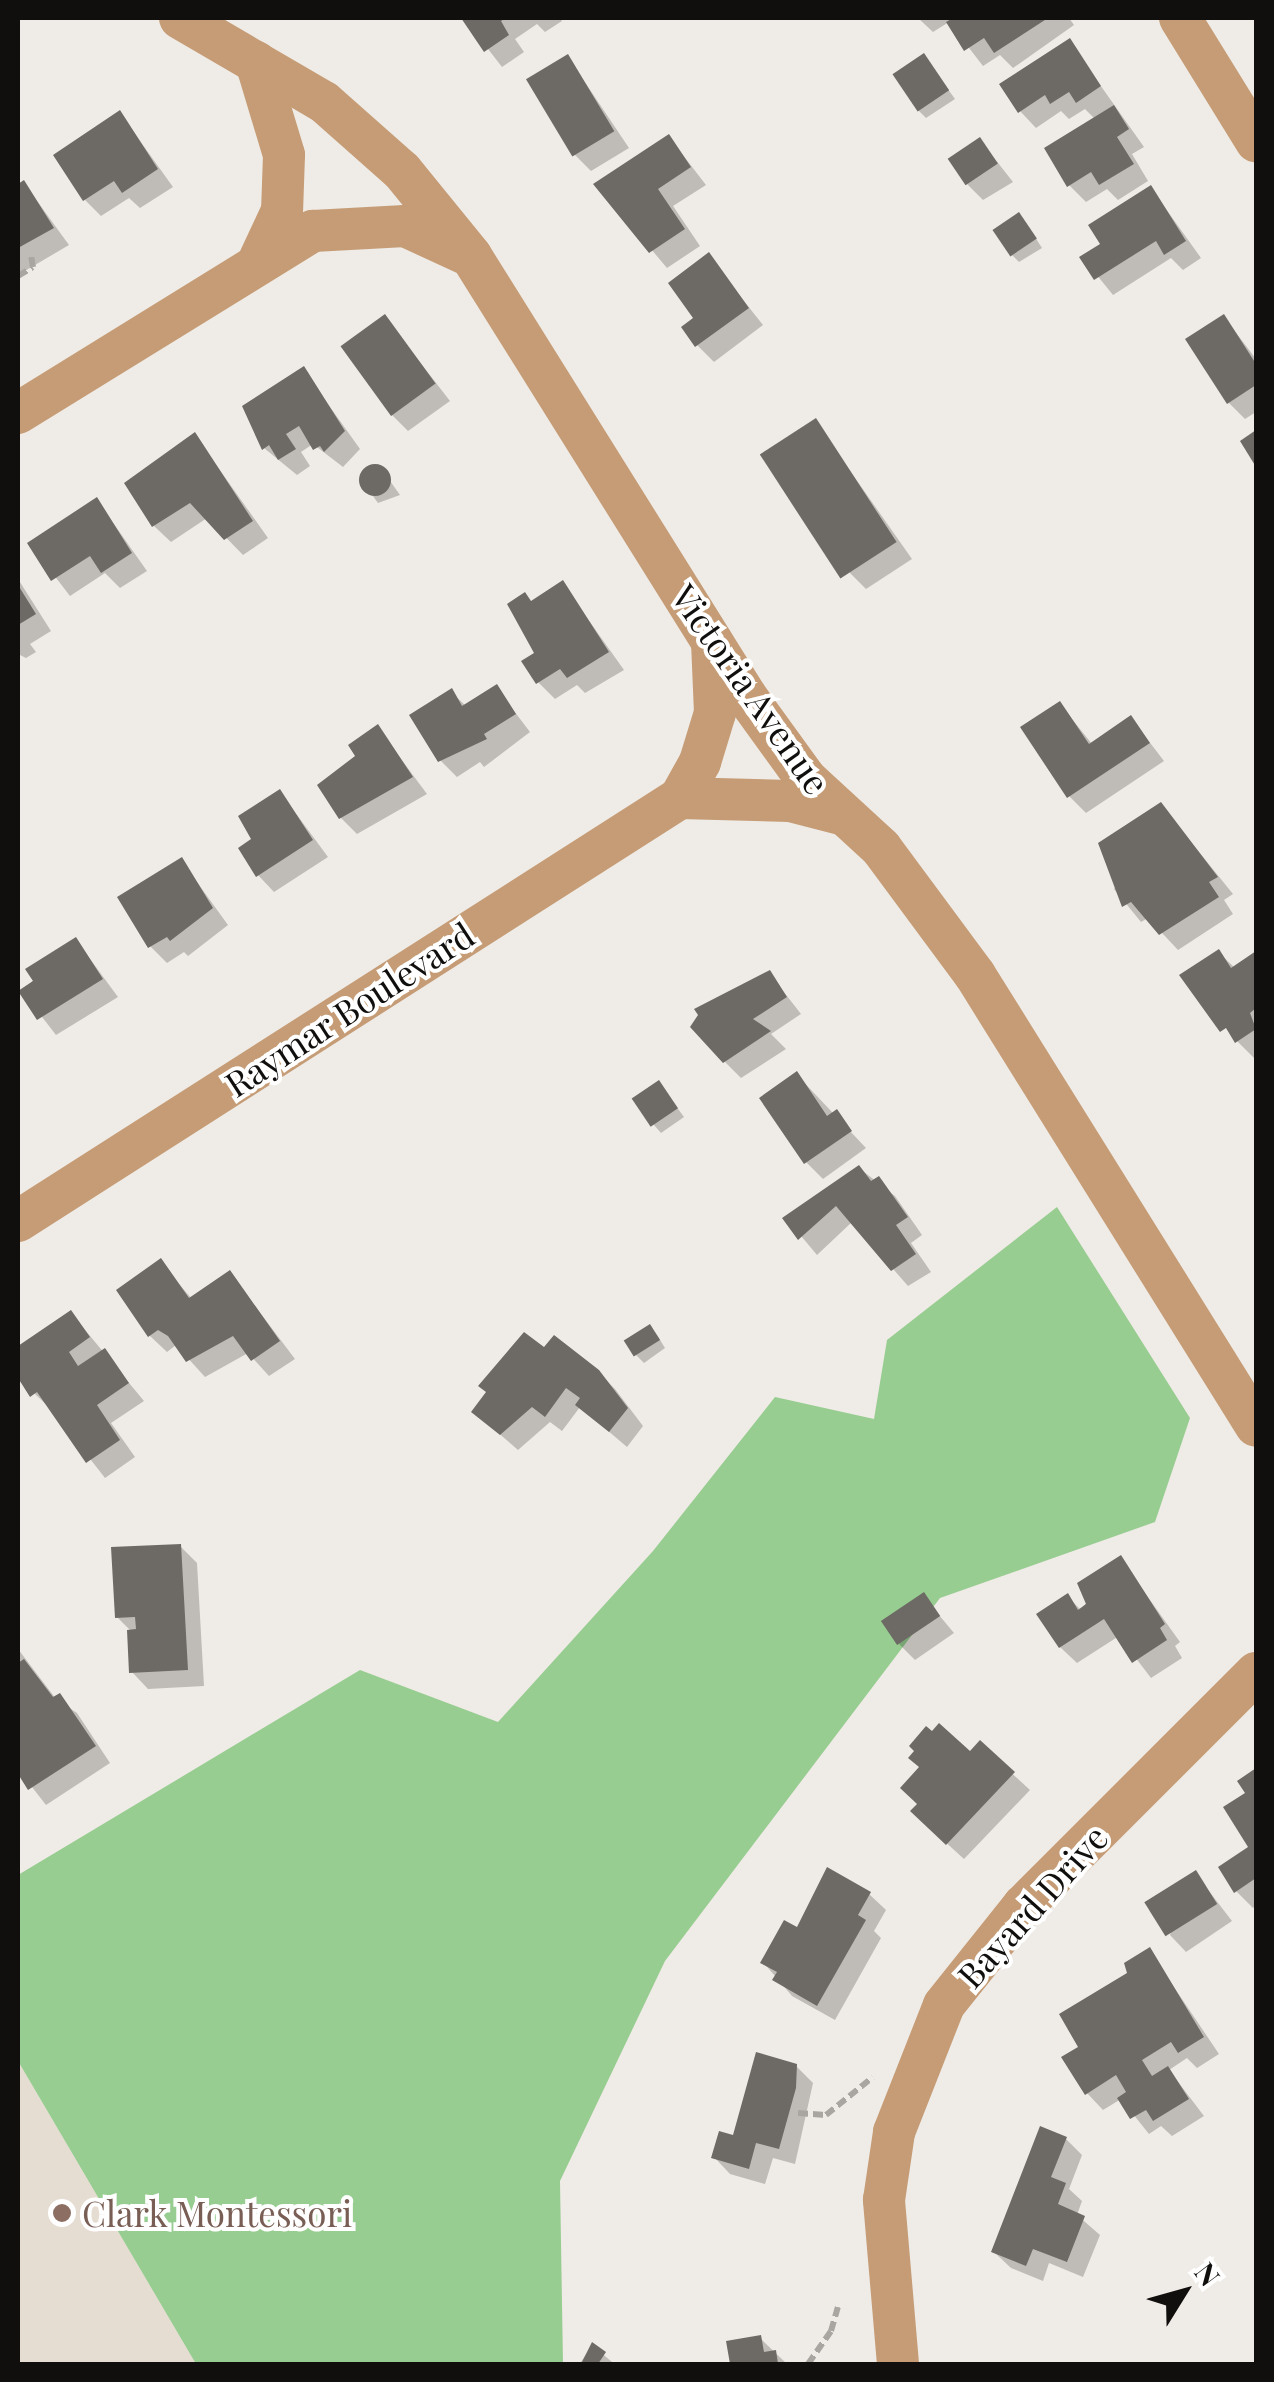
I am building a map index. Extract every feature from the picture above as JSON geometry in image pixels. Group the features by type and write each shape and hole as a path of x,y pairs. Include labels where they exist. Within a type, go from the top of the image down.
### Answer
{"street":[{"name":"Victoria Avenue","path":"180,18 324,102 402,171 471,256 712,641 806,779 882,848 975,974 1256,1426"},
{"path":"1180,18 1256,141"},
{"path":"256,62 284,155 282,211 260,258"},
{"path":"18,413 260,258 314,232 366,224 405,226 471,256"},
{"path":"712,641 715,713 700,762 680,798 790,801 841,814"},
{"name":"Raymar Boulevard","path":"18,1221 680,798"},
{"name":"Bayard Drive","path":"898,2364 884,2200 894,2132 944,2004 1023,1906 1256,1673"}],"path":[{"path":"18,276 33,267 31,256"},
{"path":"798,2113 826,2116 876,2074"},
{"path":"808,2364 831,2332 838,2307"}],"shaded area":[{"name":"Clark Montessori","path":"18,2061 196,2364 18,2364"}],"green space":[{"path":"1057,1207 1190,1418 1155,1522 940,1598 665,1961 560,2181 563,2364 196,2364 18,2061 18,1875 360,1670 498,1722 653,1551 775,1397 874,1419 887,1340"}],"building":[{"path":"461,18 506,18 501,21 509,35 484,52"},
{"path":"953,18 1048,18 994,53 984,38 964,51 946,22"},
{"path":"1070,38 1101,86 1076,103 1069,92 1050,104 1045,95 1018,113 999,84"},
{"path":"924,53 949,90 918,112 892,74"},
{"path":"568,54 614,131 572,156 526,79"},
{"path":"1114,105 1129,129 1117,137 1134,164 1099,185 1091,172 1067,187 1044,148"},
{"path":"120,110 158,169 122,193 114,181 83,201 53,155"},
{"path":"669,134 691,167 658,189 685,229 649,253 593,184"},
{"path":"980,137 998,164 966,185 948,159"},
{"path":"24,180 54,228 18,248 18,184"},
{"path":"1151,185 1186,241 1164,255 1156,241 1094,280 1079,257 1100,244 1088,225"},
{"path":"1019,212 1037,239 1010,256 992,230"},
{"path":"709,252 749,308 695,347 681,327 693,318 668,283"},
{"path":"385,314 436,384 391,416 341,346"},
{"path":"1224,314 1256,364 1256,385 1227,404 1185,339"},
{"path":"304,366 345,431 324,452 320,446 313,450 299,426 286,434 296,449 278,460 269,445 262,450 242,406"},
{"path":"816,418 897,542 840,579 760,454"},
{"path":"1256,430 1256,467 1240,441"},
{"path":"195,432 253,521 224,540 190,503 152,527 124,483"},
{"path":"375,464 386,469 391,480 386,491 375,496 364,491 359,480 364,469"},
{"path":"97,497 132,553 101,573 90,556 51,581 27,543"},
{"path":"563,580 609,652 567,678 560,669 536,684 521,661 534,653 507,604 525,592 531,601"},
{"path":"18,585 36,614 18,625"},
{"path":"497,684 516,714 484,734 487,739 438,762 409,715 452,688 462,706"},
{"path":"1060,701 1089,744 1131,715 1150,743 1067,798 1020,727"},
{"path":"378,724 413,777 339,819 317,785 355,756 348,745"},
{"path":"280,789 313,840 256,877 238,848 251,839 238,816"},
{"path":"1161,802 1218,877 1209,882 1219,897 1159,935 1131,902 1122,907 1098,843"},
{"path":"182,857 213,908 170,941 167,937 148,948 117,897"},
{"path":"76,937 103,979 37,1020 18,991 33,981 25,969"},
{"path":"1219,949 1231,968 1256,951 1256,1008 1250,1013 1256,1029 1235,1043 1226,1028 1220,1032 1179,975"},
{"path":"770,970 787,997 753,1019 771,1031 723,1063 690,1027 698,1015 694,1009"},
{"path":"797,1071 827,1116 837,1109 852,1131 804,1164 759,1098"},
{"path":"659,1080 678,1108 651,1127 632,1098"},
{"path":"859,1165 871,1181 879,1176 908,1217 896,1225 916,1254 891,1271 836,1206 798,1240 782,1218"},
{"path":"161,1258 189,1298 230,1270 280,1341 251,1361 233,1336 186,1362 168,1336 158,1330 148,1337 116,1290"},
{"path":"71,1310 90,1337 69,1352 78,1366 105,1348 129,1383 97,1405 120,1440 86,1463 37,1392 30,1397 18,1378 18,1346"},
{"path":"650,1324 660,1340 634,1357 624,1340"},
{"path":"524,1332 544,1347 554,1335 599,1370 628,1408 609,1432 575,1405 580,1398 566,1388 545,1417 532,1407 500,1435 471,1412 486,1392 478,1386"},
{"path":"181,1544 188,1670 129,1673 127,1630 136,1629 135,1617 115,1618 111,1547"},
{"path":"1121,1555 1165,1624 1160,1628 1167,1640 1132,1663 1104,1619 1059,1648 1036,1614 1068,1593 1078,1610 1086,1604 1077,1583"},
{"path":"924,1592 940,1616 897,1645 881,1621"},
{"path":"24,1659 53,1697 60,1693 96,1746 28,1790 18,1774 18,1663"},
{"path":"939,1723 970,1751 980,1740 1015,1772 946,1845 910,1811 917,1804 900,1788 919,1767 908,1758 914,1751 909,1746 926,1726 932,1731"},
{"path":"1256,1768 1256,1878 1234,1893 1218,1867 1248,1847 1223,1807 1245,1793 1237,1781"},
{"path":"827,1867 871,1892 858,1915 866,1920 817,2006 772,1980 777,1972 760,1963 784,1920 797,1927"},
{"path":"1196,1870 1217,1904 1165,1936 1144,1902"},
{"path":"1150,1947 1204,2037 1178,2053 1171,2042 1142,2060 1152,2076 1168,2066 1189,2099 1153,2121 1146,2110 1130,2119 1117,2098 1126,2092 1116,2075 1085,2095 1061,2057 1078,2047 1059,2014 1127,1973 1124,1963"},
{"path":"756,2052 797,2064 796,2088 779,2149 756,2143 749,2169 711,2158 719,2131 733,2135"},
{"path":"1040,2126 1067,2137 1051,2177 1066,2183 1058,2204 1085,2216 1067,2262 1033,2249 1026,2266 991,2252"},
{"path":"761,2335 764,2352 776,2350 778,2364 730,2364 726,2341"},
{"path":"592,2342 606,2352 598,2364 581,2364"}],"place":[{"name":"Clark Montessori","path":"62,2213"}]}
